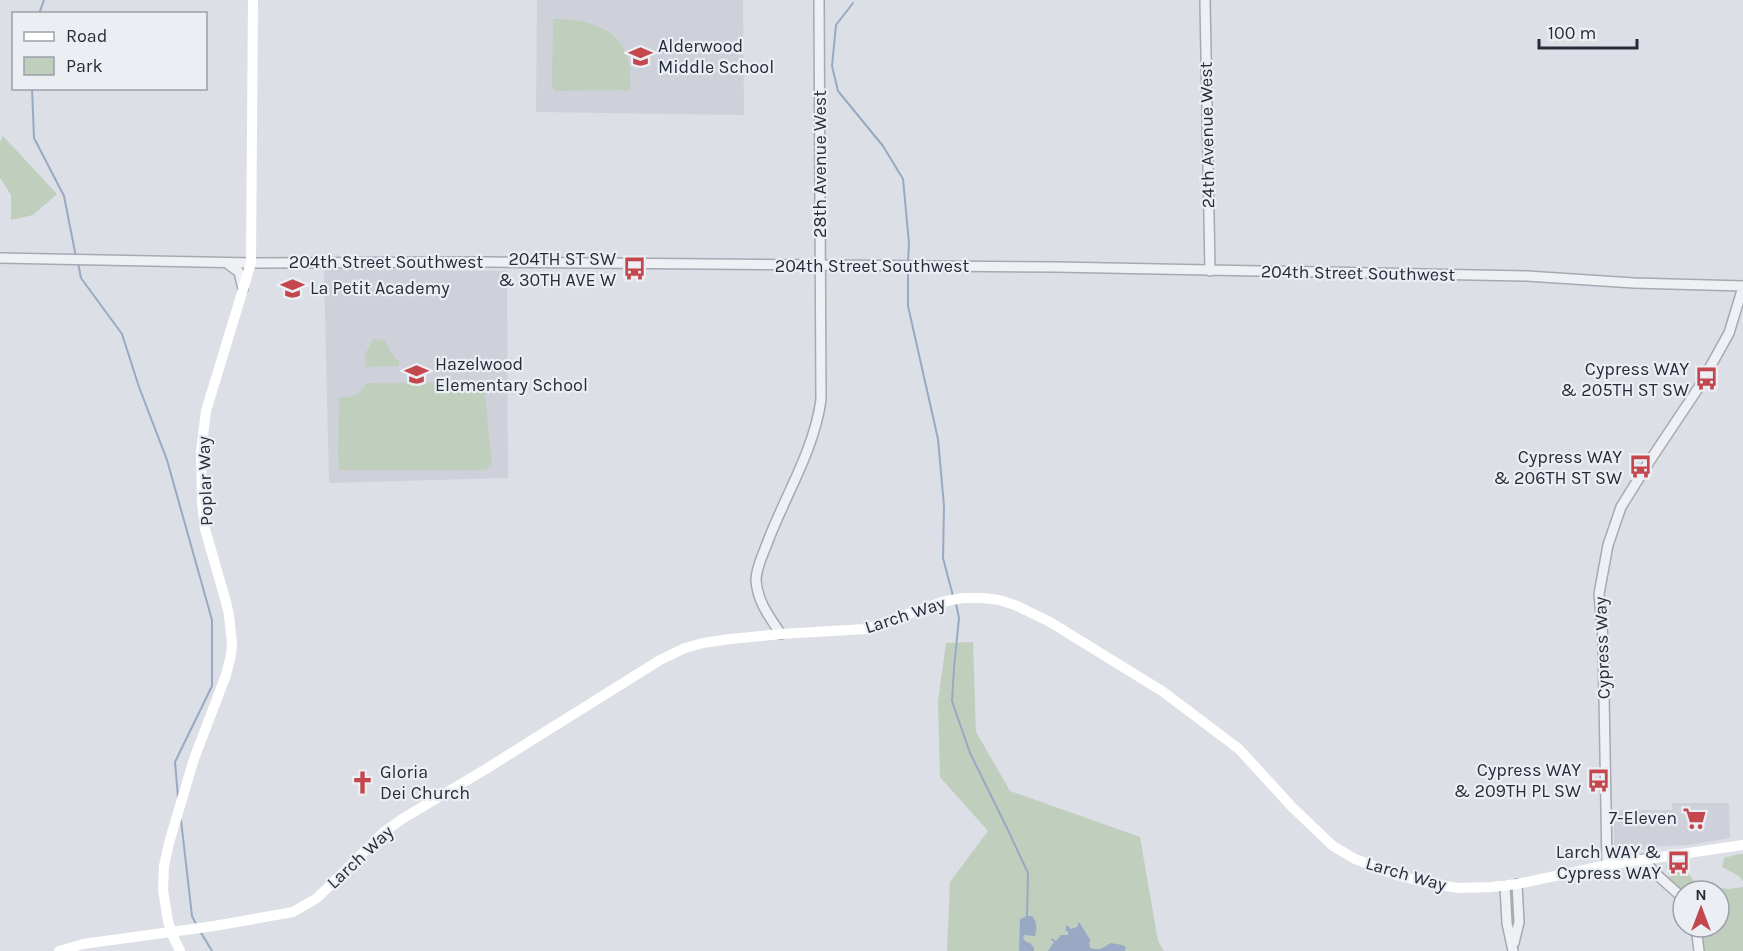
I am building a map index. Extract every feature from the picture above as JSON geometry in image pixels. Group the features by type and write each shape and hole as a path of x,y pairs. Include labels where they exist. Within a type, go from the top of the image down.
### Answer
{"main road":[{"name":"Poplar Way","path":"180,951 171,932 163,890 166,852 194,759 226,675 231,655 232,632 229,615 205,529 201,452 206,411 251,263 253,0"},
{"name":"Larch Way","path":"59,951 83,944 293,912 318,898 384,832 402,819 660,660 684,648 730,639 866,629 942,602 962,598 999,600 1015,605 1050,622 1152,685 1239,749 1333,846 1355,859 1400,876 1428,884 1458,888 1505,886 1607,865 1743,845"}],"street":[{"name":"28th Avenue West","path":"781,634 759,596 756,580 758,567 819,416 822,374 819,0"},
{"name":"24th Avenue West","path":"1205,0 1210,271"},
{"name":"204th Street Southwest","path":"0,258 251,263 821,264 1527,276 1743,287"},
{"path":"226,262 239,272 243,289"},
{"name":"Cypress Way","path":"1607,865 1603,639 1599,594 1608,545 1621,507 1699,387 1729,333 1743,287"},
{"path":"1644,859 1654,873 1671,887"},
{"path":"1513,950 1519,922 1517,884"},
{"path":"1505,886 1507,923 1513,950"}],"shaded area":[{"name":"Alderwood Middle School","path":"537,0 743,0 744,115 536,112"},
{"name":"Hazelwood Elementary School","path":"324,269 507,271 508,478 329,483"},
{"path":"1672,803 1729,803 1730,838 1621,853 1614,847 1614,810 1672,810"}],"green space":[{"path":"553,19 585,22 605,29 613,35 621,43 628,57 630,90 556,91 552,87"},
{"path":"3,136 57,194 33,215 11,220 11,195 0,178 0,142"},
{"path":"374,338 379,341 383,338 394,357 399,361 399,366 366,367 365,354"},
{"path":"470,382 484,384 492,465 486,470 339,470 339,397 356,395 366,383"},
{"path":"973,642 976,732 1010,791 1140,837 1158,941 1164,951 947,951 950,882 988,831 940,777 938,702 946,643"},
{"path":"1743,854 1743,881 1739,876 1722,867 1724,858"},
{"path":"1673,865 1687,872 1692,879 1671,879 1666,866"},
{"path":"1743,887 1743,951 1704,951 1703,939 1731,939 1731,889"}],"water":[{"path":"1032,916 1035,920 1036,934 1035,936 1024,935 1023,938 1030,943 1034,951 1019,951 1020,919"},
{"path":"1079,922 1091,941 1089,942 1090,948 1100,949 1111,943 1126,947 1125,951 1048,951 1054,942 1052,938 1056,941 1061,935 1068,935 1065,930 1067,925 1071,929 1077,927"}],"waterway":[{"path":"40,12 44,0"},
{"path":"853,3 836,25 832,66 838,91 883,146 903,179 909,243 908,262"},
{"path":"32,90 34,138 64,196 76,257"},
{"path":"78,263 81,278 122,334 139,387 167,460 212,620 212,686 175,762 178,797"},
{"path":"908,268 908,306 938,439 944,506 943,558 953,596"},
{"path":"956,604 959,618 952,701 970,753 1028,873 1027,918"},
{"path":"181,820 192,916 196,924"},
{"path":"200,931 212,951"}],"place":[{"name":"Alderwood Middle School","path":"640,56"},
{"name":"204TH ST SW & 30TH AVE W","path":"634,269"},
{"name":"La Petit Academy","path":"292,288"},
{"name":"Hazelwood Elementary School","path":"417,374"},
{"name":"Cypress WAY & 205TH ST SW","path":"1707,379"},
{"name":"Cypress WAY & 206TH ST SW","path":"1640,467"},
{"name":"Cypress WAY & 209TH PL SW","path":"1599,780"},
{"name":"Gloria Dei Church","path":"362,782"},
{"name":"7-Eleven","path":"1695,818"},
{"name":"Larch WAY & Cypress WAY","path":"1679,862"}]}
